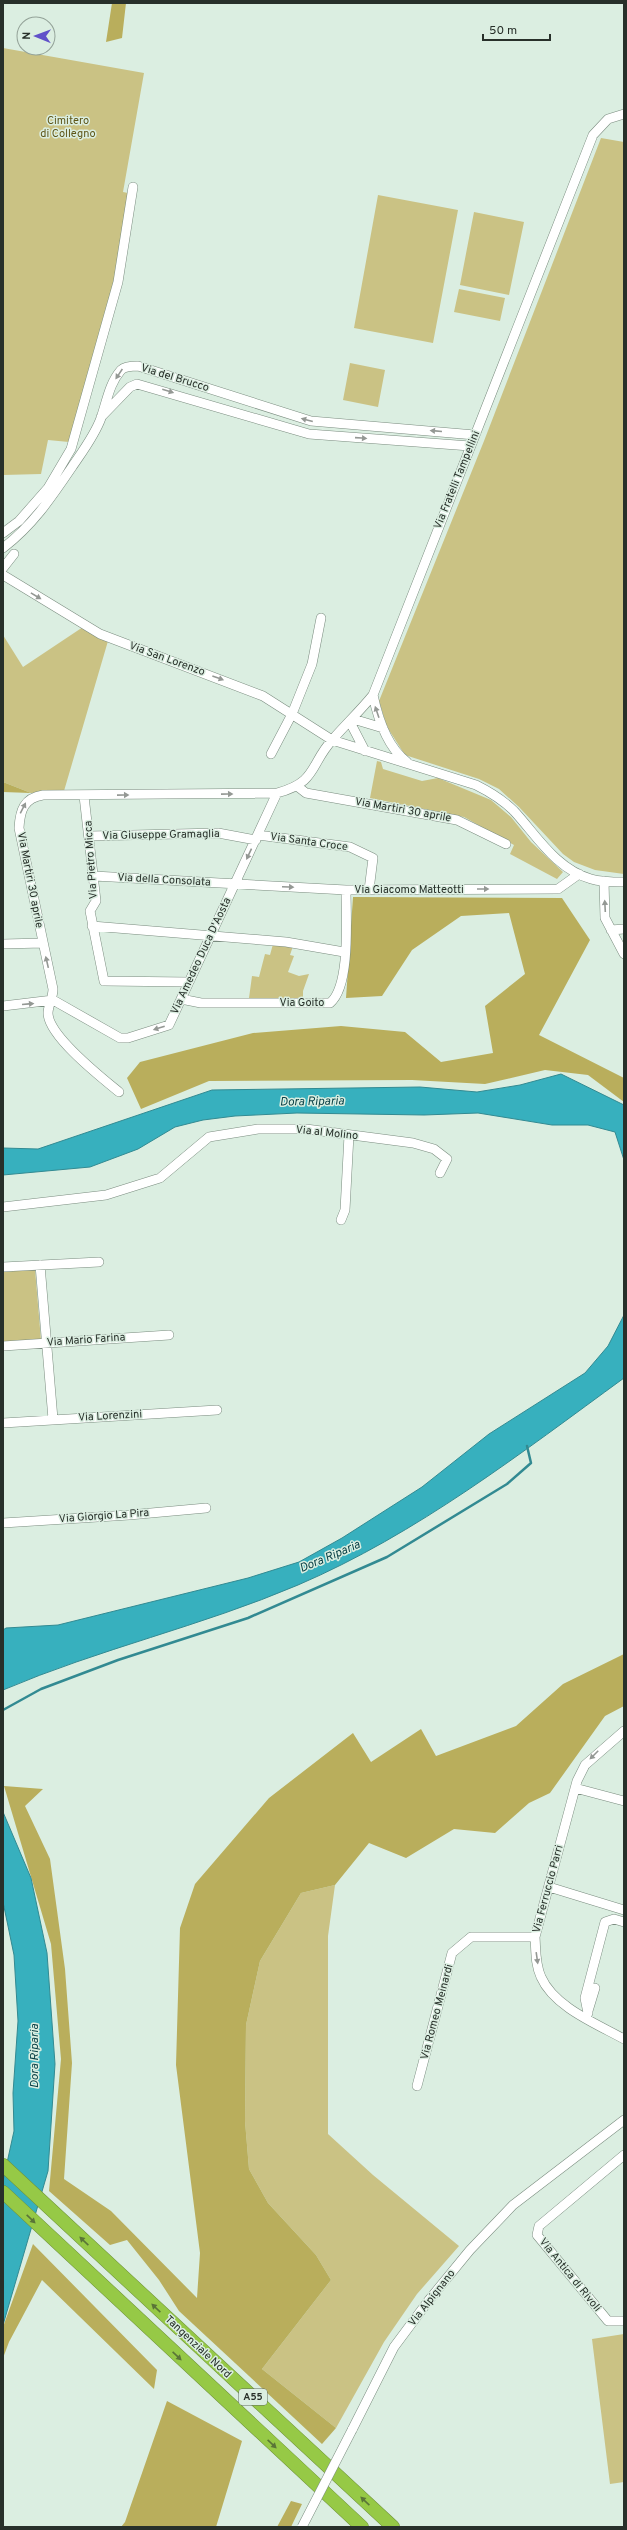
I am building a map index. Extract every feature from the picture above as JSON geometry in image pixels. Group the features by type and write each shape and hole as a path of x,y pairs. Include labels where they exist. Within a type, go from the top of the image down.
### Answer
{"highway":[{"name":"Tangenziale Nord","path":"3,2165 112,2268 394,2527"},
{"name":"Tangenziale Nord","path":"3,2192 97,2282 362,2527"}],"street":[{"name":"Via Fratelli Tampellini","path":"188,794 277,792 297,786 308,778 332,740 352,721 373,695 593,135 608,119 624,114"},
{"path":"3,533 19,521 48,488 71,449 118,282 134,187"},
{"name":"Via del Brucco","path":"101,417 103,406 121,369 134,366 311,421 475,434"},
{"name":"Via del Brucco","path":"101,417 130,387 137,384 309,434 470,446"},
{"path":"3,548 20,535 40,514 89,441 101,417"},
{"path":"3,568 14,554"},
{"name":"Via San Lorenzo","path":"3,575 100,634 263,696 332,740"},
{"path":"271,754 292,714 312,664 321,618"},
{"path":"373,695 383,728 395,751 410,764"},
{"path":"352,721 383,728"},
{"path":"352,721 365,751"},
{"path":"332,740 476,785 495,795 513,810 558,861 579,874 604,881 624,882"},
{"name":"Via Martiri 30 aprile","path":"297,786 306,793 457,820 506,844"},
{"name":"Via Amedeo Duca D'Aosta","path":"53,1000 120,1038 128,1038 169,1025 277,792"},
{"name":"Via Martiri 30 aprile","path":"119,1092 78,1055 51,1026 48,1013 53,1000 53,989 22,844 20,815 26,802 32,797 188,794"},
{"name":"Via Pietro Micca","path":"84,796 90,836 96,901 90,911 104,981 189,982"},
{"name":"Via Giuseppe Gramaglia","path":"90,836 218,833 257,837"},
{"name":"Via Santa Croce","path":"257,837 350,847 373,858 369,890"},
{"name":"Via Giacomo Matteotti","path":"235,884 346,890 558,889 579,874"},
{"name":"Via della Consolata","path":"94,876 235,884"},
{"path":"604,881 605,918 624,954"},
{"name":"Via Goito","path":"181,999 201,1003 330,1003 339,990 344,969 346,890"},
{"path":"92,926 286,942 344,952"},
{"path":"611,930 624,929"},
{"path":"3,944 43,943"},
{"path":"3,1006 53,1000"},
{"name":"Via al Molino","path":"3,1207 106,1195 160,1178 209,1137 258,1129 306,1129 414,1143 434,1149 447,1159 440,1173"},
{"path":"341,1220 345,1210 349,1135"},
{"path":"3,1267 98,1262"},
{"path":"40,1265 52,1419"},
{"name":"Via Mario Farina","path":"3,1346 169,1335"},
{"name":"Via Lorenzini","path":"3,1423 217,1410"},
{"name":"Via Giorgio La Pira","path":"3,1523 129,1516 206,1508"},
{"name":"Via Ferruccio Parri","path":"624,1731 585,1765 575,1788 535,1937 536,1959 541,1977 550,1991 564,2004 587,2015 624,2040"},
{"path":"575,1788 624,1801"},
{"path":"549,1887 624,1910"},
{"path":"587,2015 585,1998 605,1922 614,1919 624,1922"},
{"name":"Via Romeo Meinardi","path":"417,2086 452,1953 471,1937 535,1937"},
{"path":"587,2015 595,1988"},
{"name":"Via Alpignano","path":"302,2527 394,2347 429,2300 470,2250 513,2205 624,2120"},
{"name":"Via Antica di Rivoli","path":"624,2155 539,2226 537,2235 608,2321 624,2321"}],"green space":[{"name":"Cimitero di Collegno","path":"3,48 16,50 16,56 48,56 144,73 123,192 128,193 114,284 69,442 48,440 41,474 3,475"},
{"path":"601,138 624,142 624,874 595,870 574,862 563,854 519,807 499,789 479,779 405,755 387,727 379,701 484,441"},
{"path":"378,195 458,210 433,343 354,328"},
{"path":"474,212 524,222 509,295 460,285"},
{"path":"459,289 505,298 500,321 454,312"},
{"path":"350,363 385,370 378,407 343,400"},
{"path":"83,627 108,641 64,791 31,793 3,782 3,635 23,667"},
{"path":"377,761 381,762 383,769 422,781 438,778 491,800 511,817 531,842 563,872 557,879 510,854 514,845 464,817 370,798"},
{"path":"273,944 293,946 290,955 294,956 288,972 299,976 309,974 303,991 303,1000 249,998 252,976 259,977 265,954 270,955"},
{"path":"35,1269 41,1340 3,1343 3,1272"},
{"path":"335,1885 328,1936 328,2134 373,2175 459,2246 417,2294 384,2342 336,2428 262,2369 331,2280 316,2255 268,2203 249,2169 245,2121 246,2025 260,1961 301,1893"},
{"path":"624,2334 624,2482 610,2484 592,2339"}],"shaded area":[{"path":"112,3 126,3 122,38 106,42"},
{"path":"3,782 31,793 3,792"},
{"path":"353,897 562,898 590,940 539,1035 624,1078 624,1102 588,1075 545,1070 485,1084 412,1080 209,1081 141,1109 127,1078 140,1062 253,1033 341,1026 405,1032 441,1062 493,1053 485,1006 525,974 509,913 461,916 412,950 382,996 346,998"},
{"path":"624,1654 624,1706 605,1716 550,1793 529,1803 495,1833 454,1829 406,1858 369,1843 335,1885 301,1893 260,1961 246,2025 245,2121 249,2169 268,2203 316,2255 331,2280 262,2369 336,2428 322,2444 179,2311 159,2280 127,2240 110,2245 49,2191 61,2059 51,1944 4,1786 43,1789 25,1806 50,1859 65,1969 72,2063 64,2179 111,2211 197,2298 200,2253 176,2065 180,1928 195,1884 269,1798 353,1733 371,1762 421,1729 436,1756 516,1726 563,1684"},
{"path":"33,2244 157,2370 154,2389 42,2280 9,2342 3,2358 3,2327"},
{"path":"167,2401 242,2441 216,2527 121,2527 125,2522"},
{"path":"291,2501 302,2504 291,2527 277,2527"}],"water":[{"name":"Dora Riparia","path":"561,1074 624,1105 624,1160 615,1132 588,1125 552,1125 478,1113 424,1115 297,1113 235,1116 203,1120 175,1127 138,1149 90,1167 3,1175 3,1148 38,1149 212,1090 420,1087 477,1092 520,1085"},
{"name":"Dora Riparia","path":"624,1315 624,1378 507,1463 426,1517 385,1542 342,1565 262,1600 76,1662 3,1690 3,1630 6,1628 58,1625 248,1578 299,1562 342,1538 422,1487 489,1434 585,1373 608,1346"},
{"name":"Dora Riparia","path":"3,1812 31,1878 47,1953 55,2064 48,2171 3,2325 3,2181 14,2131 13,2093 18,2021 14,1955 3,1902"}],"waterway":[{"path":"3,1710 41,1689 118,1660 248,1618 387,1557 507,1484 531,1463 527,1446"}]}
